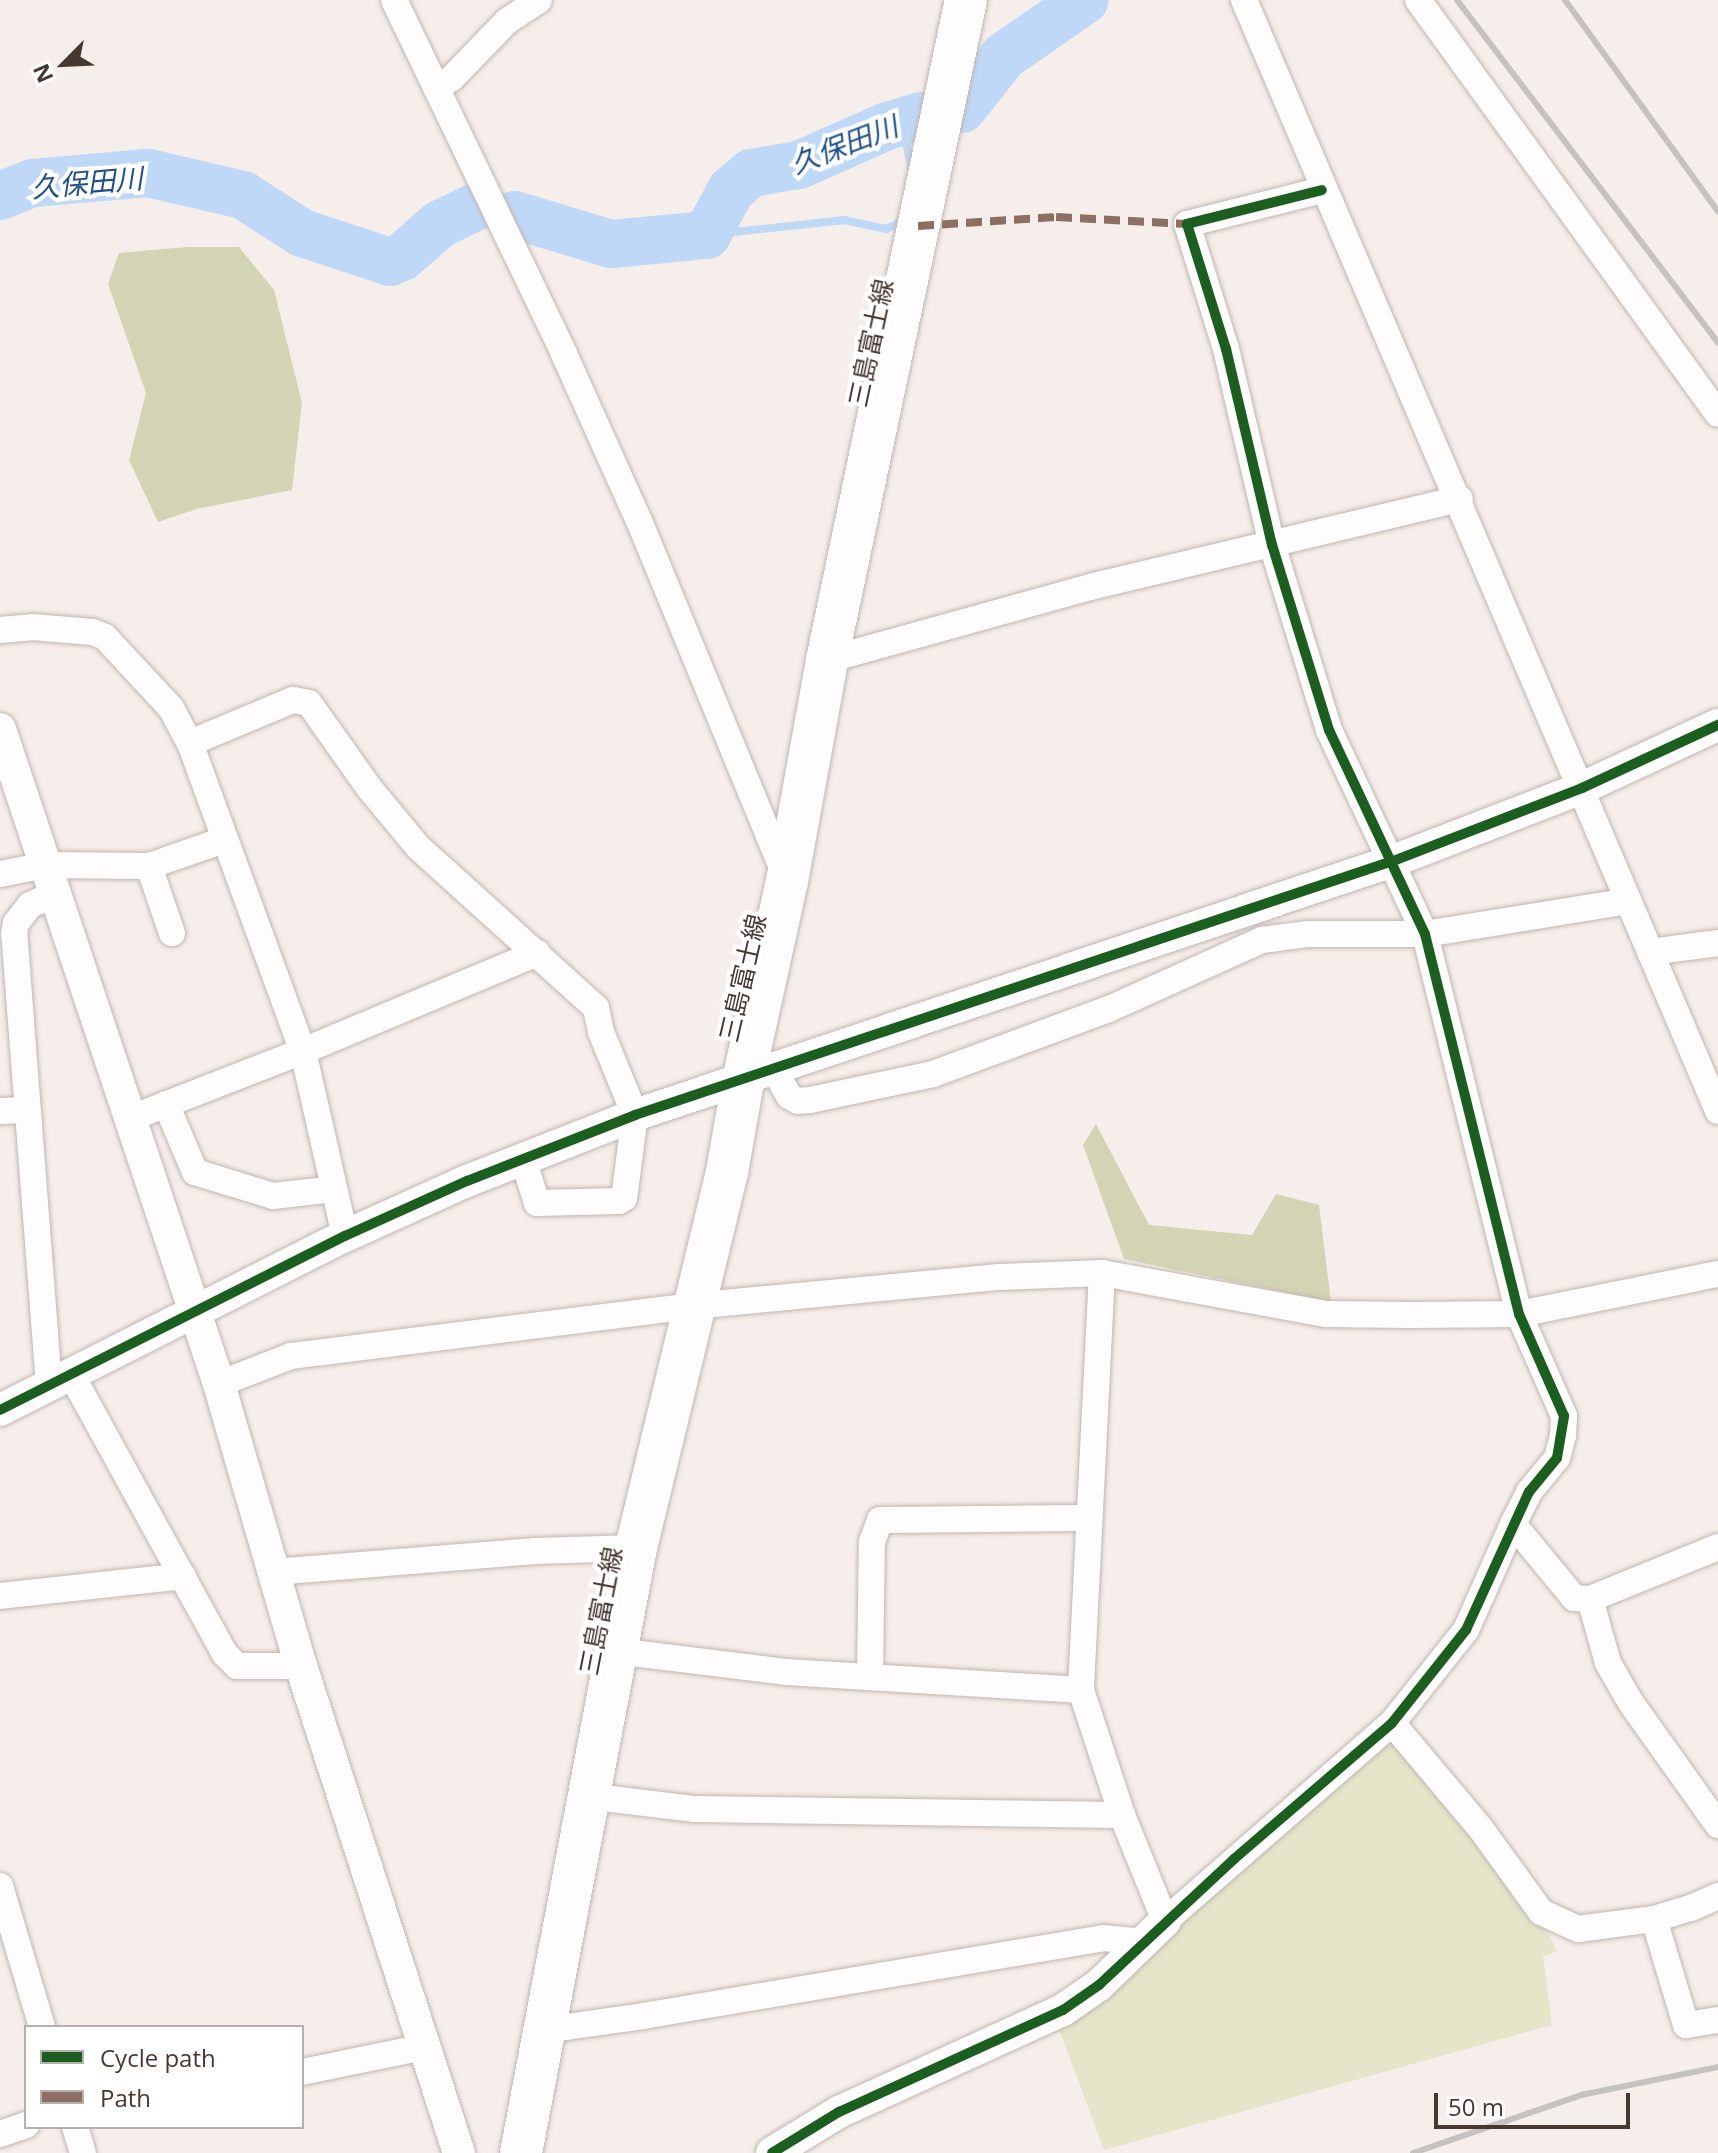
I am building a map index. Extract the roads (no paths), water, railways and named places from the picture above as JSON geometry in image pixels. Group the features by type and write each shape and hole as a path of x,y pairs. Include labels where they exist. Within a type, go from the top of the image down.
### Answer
{"main road":[{"name":"三島富士線","path":"521,2153 636,1548 692,1306 727,1172 758,1075 787,881 827,660 966,0"}],"street":[{"path":"394,0 564,354 640,523 787,881"},
{"path":"436,88 452,78 507,21 539,0"},
{"path":"1244,0 1322,190 1460,499 1718,1111"},
{"path":"1418,0 1718,414"},
{"path":"772,2153 839,2112 1063,2010 1099,1985 1392,1723 1466,1630 1529,1492 1557,1458 1564,1416 1519,1314 1425,934 1329,730 1272,545 1226,349 1187,224 1322,190"},
{"path":"827,660 1094,586 1460,499"},
{"path":"0,630 32,627 93,632 105,637 171,708 190,743 303,1051 345,1236"},
{"path":"190,743 293,700 309,703 370,789 418,847 596,1008 601,1032 635,1115 624,1198 619,1201 537,1203 523,1159"},
{"path":"0,1410 345,1236 523,1159 635,1115 1276,897 1393,861 1582,788 1718,725"},
{"path":"0,729 219,1384 301,1666 458,2153"},
{"path":"0,874 50,880 149,866 224,840"},
{"path":"149,866 172,933"},
{"path":"50,880 7,934 60,1380 183,1576 225,1654 237,1666 301,1666"},
{"path":"758,1075 798,1101 810,1100 933,1074 1109,1009 1262,940 1307,934 1425,934 1628,901"},
{"path":"1650,952 1718,943"},
{"path":"131,1118 303,1051 537,953"},
{"path":"166,1104 195,1172 273,1196 334,1189"},
{"path":"0,1111 27,1110"},
{"path":"1102,1273 1087,1518 1081,1690 1156,1932"},
{"path":"219,1384 291,1356 692,1306 1000,1277 1102,1273 1326,1314 1519,1314 1718,1274"},
{"path":"870,1677 872,1542 880,1520 1087,1518"},
{"path":"1513,1524 1574,1598 1590,1599 1718,1547"},
{"path":"274,1572 535,1551 636,1548"},
{"path":"0,1596 183,1576"},
{"path":"1590,1599 1608,1663 1623,1690 1718,1825"},
{"path":"616,1651 786,1672 1081,1690"},
{"path":"1392,1723 1481,1829 1541,1912 1578,1929 1654,1919 1718,1896"},
{"path":"587,1796 695,1809 1122,1815"},
{"path":"0,1886 41,2025"},
{"path":"1654,1919 1686,2025 1718,2020"},
{"path":"545,2026 566,2027 643,2016 1103,1938 1156,1932"},
{"path":"304,2072 424,2047"},
{"path":"0,2134 24,2126"},
{"path":"76,2129 83,2153"}],"waterway":[{"name":"久保田川","path":"962,109 1004,56 1085,0"},
{"name":"久保田川","path":"515,215 611,244 707,235 731,190 751,173 799,165 887,126 922,116"},
{"path":"902,121 912,172"},
{"name":"久保田川","path":"0,196 33,183 148,173 243,195 302,233 390,262 402,257 440,224 477,206"},
{"path":"707,235 844,220 886,229 903,217"}],"railway":[{"path":"1457,0 1718,343"},
{"path":"1565,0 1718,211"},
{"path":"1413,2153 1581,2095 1718,2067"}]}
